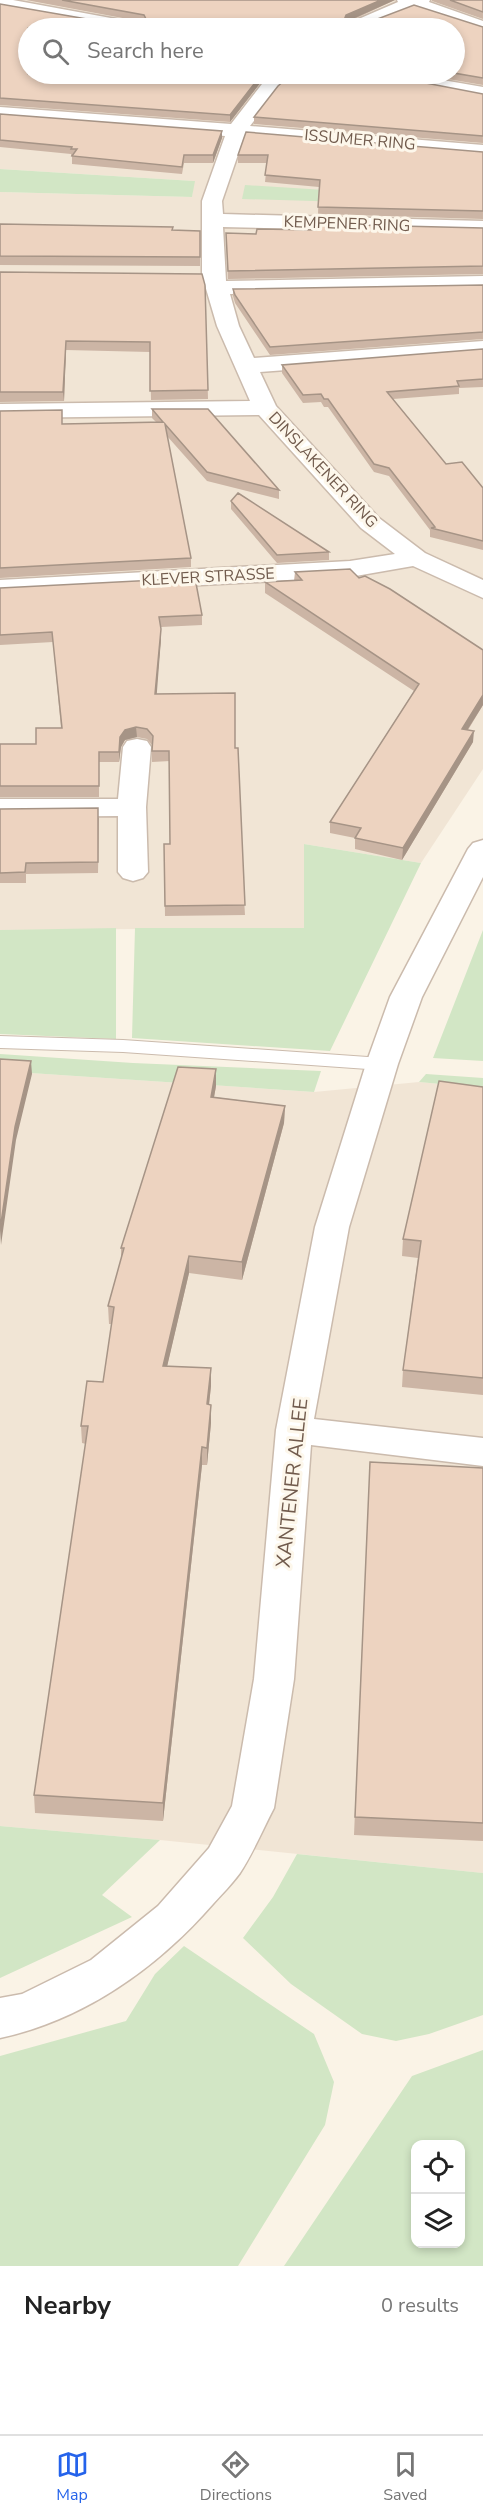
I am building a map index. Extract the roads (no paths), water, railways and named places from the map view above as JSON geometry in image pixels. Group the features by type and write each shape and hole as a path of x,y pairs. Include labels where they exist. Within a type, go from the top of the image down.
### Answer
{"street":[{"path":"374,18 413,1 459,18"},
{"path":"0,3 83,18"},
{"path":"465,20 483,27"},
{"name":"DINSLAKENER RING","path":"273,84 237,130 221,170 212,201 215,282 228,326 265,408 370,523 416,558 483,590"},
{"path":"434,84 483,93"},
{"name":"ISSUMER RING","path":"0,113 483,151"},
{"name":"KEMPENER RING","path":"212,220 483,227"},
{"path":"190,275 215,282 483,284"},
{"path":"245,366 483,348"},
{"path":"0,411 265,408"},
{"name":"KLEVER STRASSE","path":"0,588 350,569 416,558"},
{"path":"134,872 132,807 137,747"},
{"path":"0,808 132,807"},
{"name":"XANTENER ALLEE","path":"0,2018 29,2012 106,1973 172,1919 224,1861 253,1808 274,1679 294,1430 332,1227 382,1064 406,997 483,849"},
{"path":"294,1430 483,1452"}],"lane":[{"path":"0,1041 123,1046 382,1064"}]}
